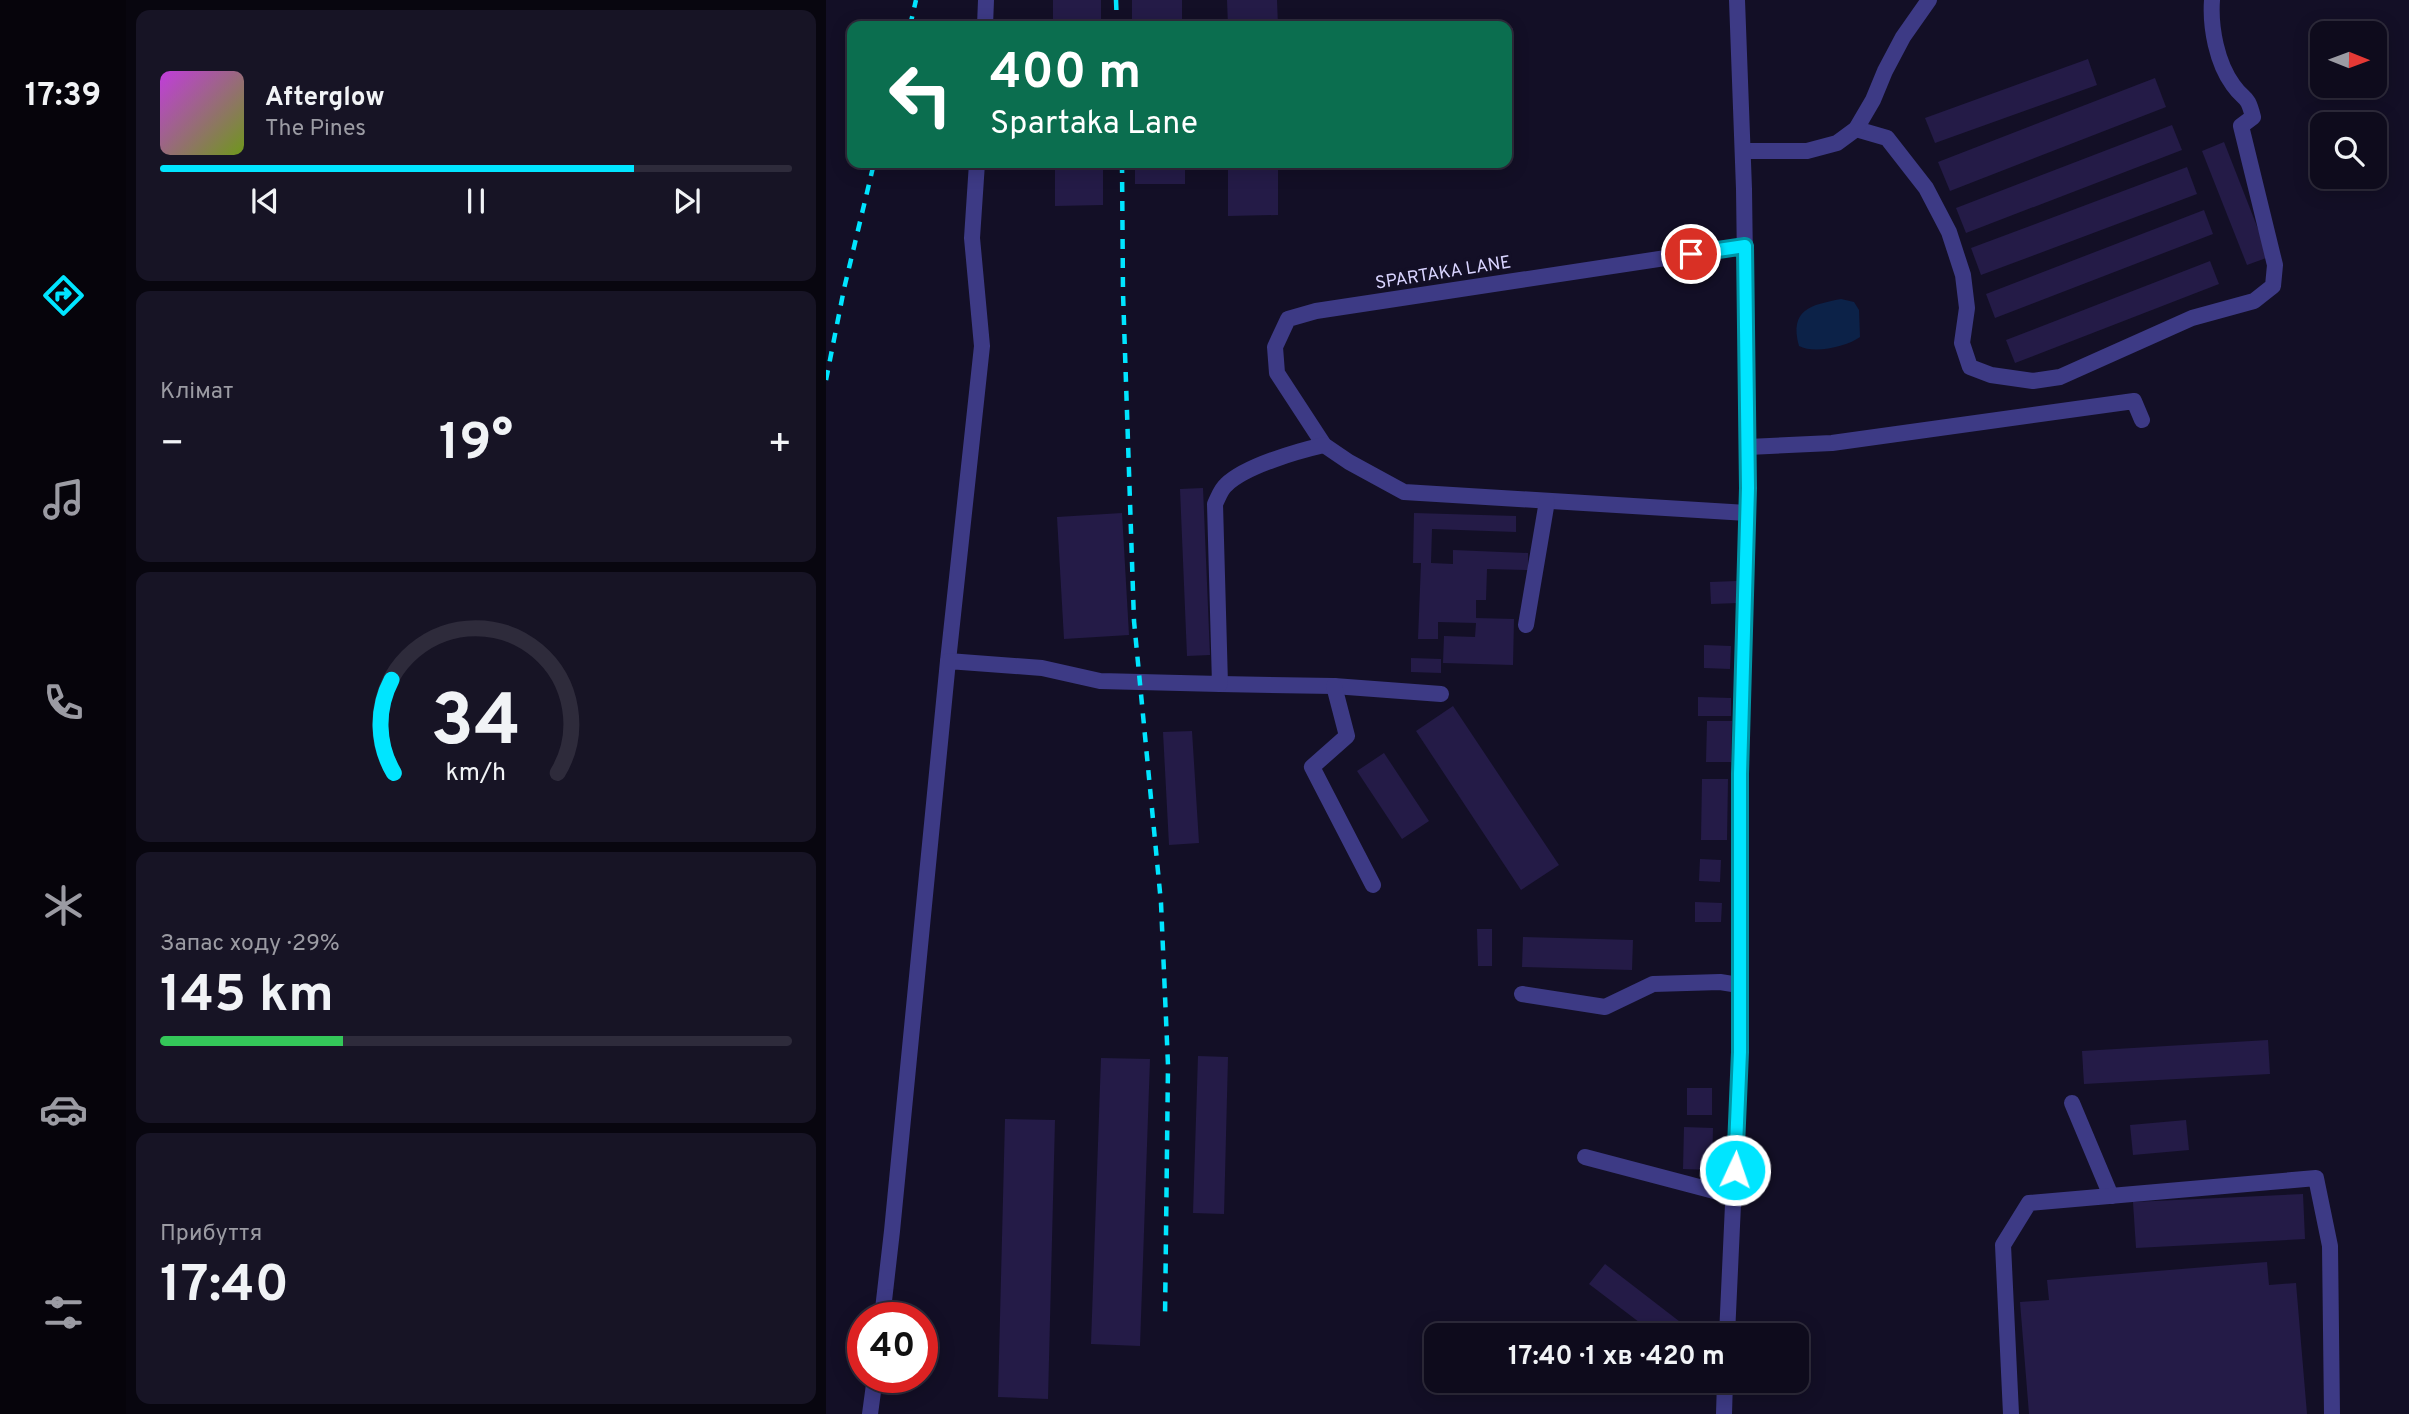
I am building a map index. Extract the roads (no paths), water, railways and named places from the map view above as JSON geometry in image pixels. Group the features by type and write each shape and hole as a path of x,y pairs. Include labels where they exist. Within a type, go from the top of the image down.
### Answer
{"street":[{"path":"985,21 986,0"},
{"path":"1728,1323 1740,1052 1740,774 1748,447 1743,151 1737,0"},
{"path":"1743,151 1807,151 1837,143 1856,129 1903,37 1929,0"},
{"path":"1856,129 1887,138 1926,188 1949,232 1963,275 1967,308 1962,343 1970,367 1991,375 2033,381 2060,377 2192,318 2254,301 2273,286 2275,265 2241,126 2253,117 2248,98 2235,88 2223,70 2211,12 2212,0"},
{"path":"884,1302 982,346 972,237 976,168"},
{"name":"SPARTAKA LANE","path":"1324,444 1276,373 1275,347 1288,319 1316,311 1745,246"},
{"path":"1748,447 1832,443 2134,401 2142,420"},
{"path":"1220,684 1215,504 1226,485 1248,471 1288,454 1324,444 1349,462 1404,492 1747,513"},
{"path":"1526,625 1547,501"},
{"path":"948,661 1042,668 1100,681 1334,686 1441,694"},
{"path":"1334,686 1347,736 1312,766 1373,886"},
{"path":"1522,994 1605,1007 1653,984 1720,982 1739,985"},
{"path":"2072,1103 2110,1196"},
{"path":"1585,1157 1718,1192 1734,1193"},
{"path":"2011,1414 2003,1245 2029,1203 2316,1178 2330,1246 2332,1414"},
{"path":"870,1414 873,1393"},
{"path":"1724,1414 1725,1393"}],"water":[{"path":"1841,299 1854,302 1859,310 1860,337 1830,348 1799,346 1797,324 1800,316 1812,307"}],"railway":[{"path":"911,21 916,0"},
{"path":"1116,0 1117,21"},
{"path":"826,380 873,168"},
{"path":"1122,168 1123,293 1134,621 1161,903 1168,1065 1165,1319"}]}
